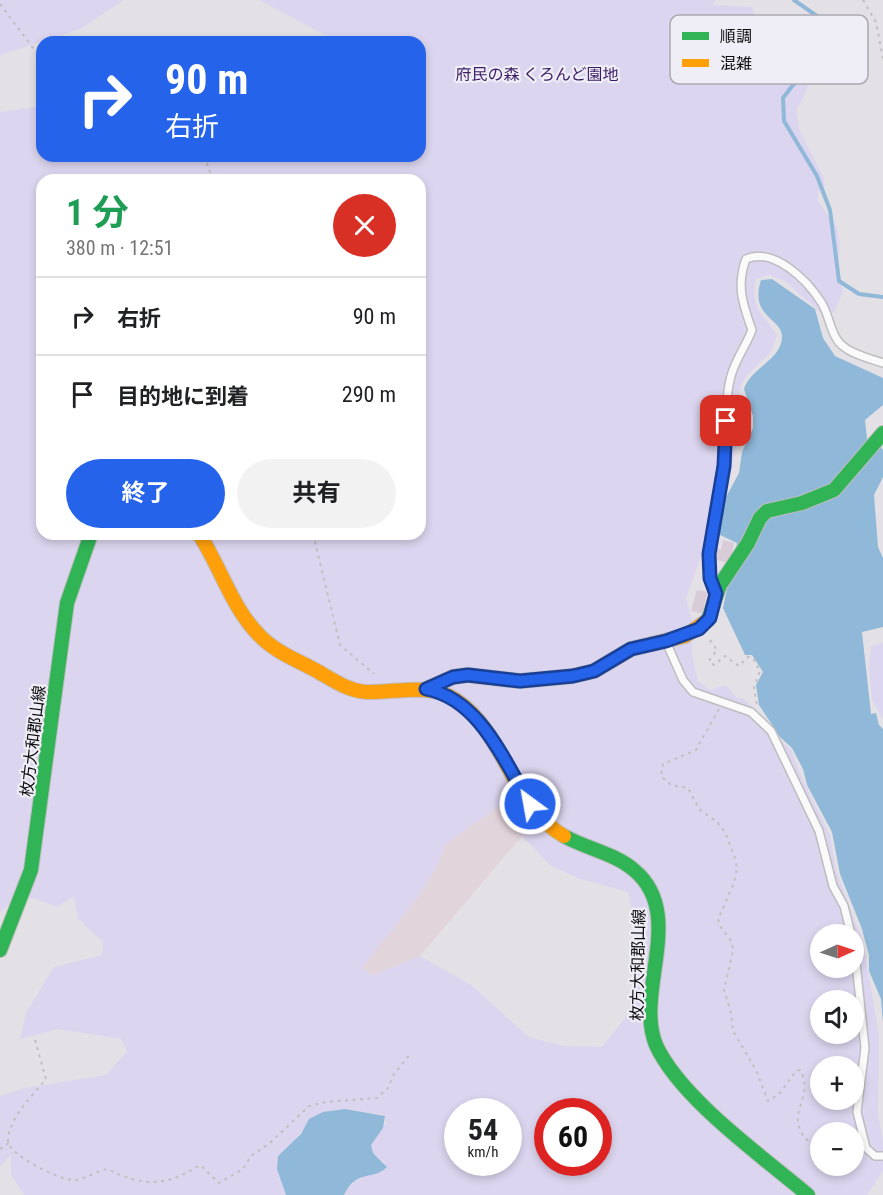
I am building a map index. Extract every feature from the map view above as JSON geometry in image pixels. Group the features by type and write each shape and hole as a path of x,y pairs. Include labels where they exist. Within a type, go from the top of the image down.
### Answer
{"main road":[{"path":"426,689 453,677 468,675 520,681 573,676 594,671 631,649 666,641 699,629 710,618 716,594 767,511 802,503 834,490 880,435"},
{"name":"枚方大和郡山線","path":"0,950 31,870 67,603 89,540"},
{"name":"枚方大和郡山線","path":"203,540 217,560 254,629 270,645 362,692 426,689 457,700 478,721 536,813 550,828 569,840 628,865 645,879 651,888 657,908 651,1015 655,1042 662,1058 688,1089 807,1195"}],"lane":[{"path":"716,594 710,578 709,554 724,466 728,393 731,374 752,330 741,304 740,287 746,259 756,255 769,256 782,262 822,303 835,336 844,347 883,363"},
{"path":"666,641 683,681 693,692 724,702 760,718 784,756 819,831 833,886 844,906 848,924"},
{"path":"858,978 865,1048 857,1112 866,1148 875,1156 883,1156"}],"path":[{"path":"863,0 876,22 883,59"},
{"path":"0,4 36,52"},
{"path":"314,540 340,645 382,678"},
{"path":"699,629 717,650 708,661 714,665 725,656 739,666 751,657 758,665 759,675 754,688 760,718"},
{"path":"724,702 708,726 701,745 696,750 663,764 661,776 664,782 688,788 699,809 717,822 731,842 737,869 729,897 718,919 720,926 732,942 733,951 724,990 731,1013 733,1031 756,1070 768,1101 779,1094 796,1071 800,1070 805,1092 796,1119 797,1126 810,1141"},
{"path":"0,1149 9,1143 13,1125 46,1079 35,1040"},
{"path":"9,1143 17,1154 59,1178 74,1180 108,1169 143,1184 177,1179 200,1165 219,1183 243,1169 251,1156 270,1143 309,1106 326,1101 377,1098 388,1088 394,1074 411,1053"}],"shaded area":[{"path":"514,795 532,820 522,836 420,956 373,975 361,968 418,897 435,870 446,844"}],"green space":[{"path":"0,0 124,0 80,29 58,36 36,36 36,43 0,55"},
{"name":"府民の森 くろんど園地","path":"259,0 716,0 712,5 752,7 754,15 670,15 670,84 808,84 805,95 796,110 800,131 824,178 824,186 818,192 818,201 837,228 840,247 838,263 843,292 834,312 821,313 785,281 769,275 756,279 756,305 777,335 771,352 746,376 741,386 739,394 749,416 749,427 735,450 732,470 686,598 693,625 692,655 698,681 710,690 726,685 737,698 744,699 769,723 780,740 791,750 803,781 830,835 836,871 856,924 810,924 810,978 864,978 864,948 879,1035 878,1114 883,1141 883,1171 867,1195 344,1195 357,1180 385,1163 373,1153 371,1145 386,1122 383,1115 345,1109 309,1119 294,1141 282,1153 279,1167 286,1195 24,1195 11,1175 11,1155 0,1166 0,1096 25,1088 106,1075 127,1051 121,1039 58,1029 20,1039 26,1013 54,967 102,955 103,942 78,919 74,896 57,907 33,898 14,899 0,913 0,112 36,107 36,162 426,162 426,36 327,36","holes":["514,795 532,820 522,836 550,865 577,878 628,892 640,944 628,1014 602,1047 564,1046 529,1037 471,985 420,956 373,975 362,968 418,897 435,870 446,844"]},
{"path":"883,643 883,719 872,700 869,669 871,646"}],"water":[{"path":"772,279 815,309 823,338 835,356 883,378 883,405 865,420 867,439 879,444 883,450 883,477 874,495 878,547 883,558 883,627 862,632 871,714 876,713 879,725 883,729 883,1023 881,999 869,971 864,924 860,924 840,874 832,832 807,785 803,769 792,748 780,737 759,705 756,685 763,672 752,655 745,655 723,608 737,543 718,534 725,499 739,473 742,452 753,428 753,416 744,389 752,376 777,352 782,337 781,331 767,316 759,302 758,293 761,280"},
{"path":"345,1109 385,1116 383,1128 371,1145 373,1153 387,1167 354,1181 344,1195 286,1195 277,1169 278,1156 301,1134 309,1119 323,1112"}],"building":[{"path":"723,540 734,543 730,563 713,559 715,548 721,550"},
{"path":"697,590 708,592 702,613 691,611"}],"waterway":[{"path":"794,0 816,15"},
{"path":"794,84 783,98 784,121 817,176 830,210 839,281 859,294 883,297"}],"traffic: fast":[{"path":"708,620 720,585 748,543 760,518 767,511 802,503 834,490 883,433"},
{"path":"0,950 31,870 67,603 89,540"},
{"path":"564,836 626,864 649,888 657,908 658,931 651,1024 656,1045 668,1065 703,1106 724,1126 808,1195"}],"traffic: slow":[{"path":"202,540 241,612 265,641 286,655 353,690 367,692 435,691 456,700 473,714 487,731 532,807 546,823 564,836"},
{"path":"426,689 453,677 467,675 520,681 573,676 594,671 631,649 685,636 708,620"}],"route":[{"path":"530,804 485,731 471,713 448,695 426,689 453,677 468,675 520,681 573,676 594,671 631,649 666,641 699,629 710,618 716,594 710,578 709,554 714,512 724,466 726,421"}]}
